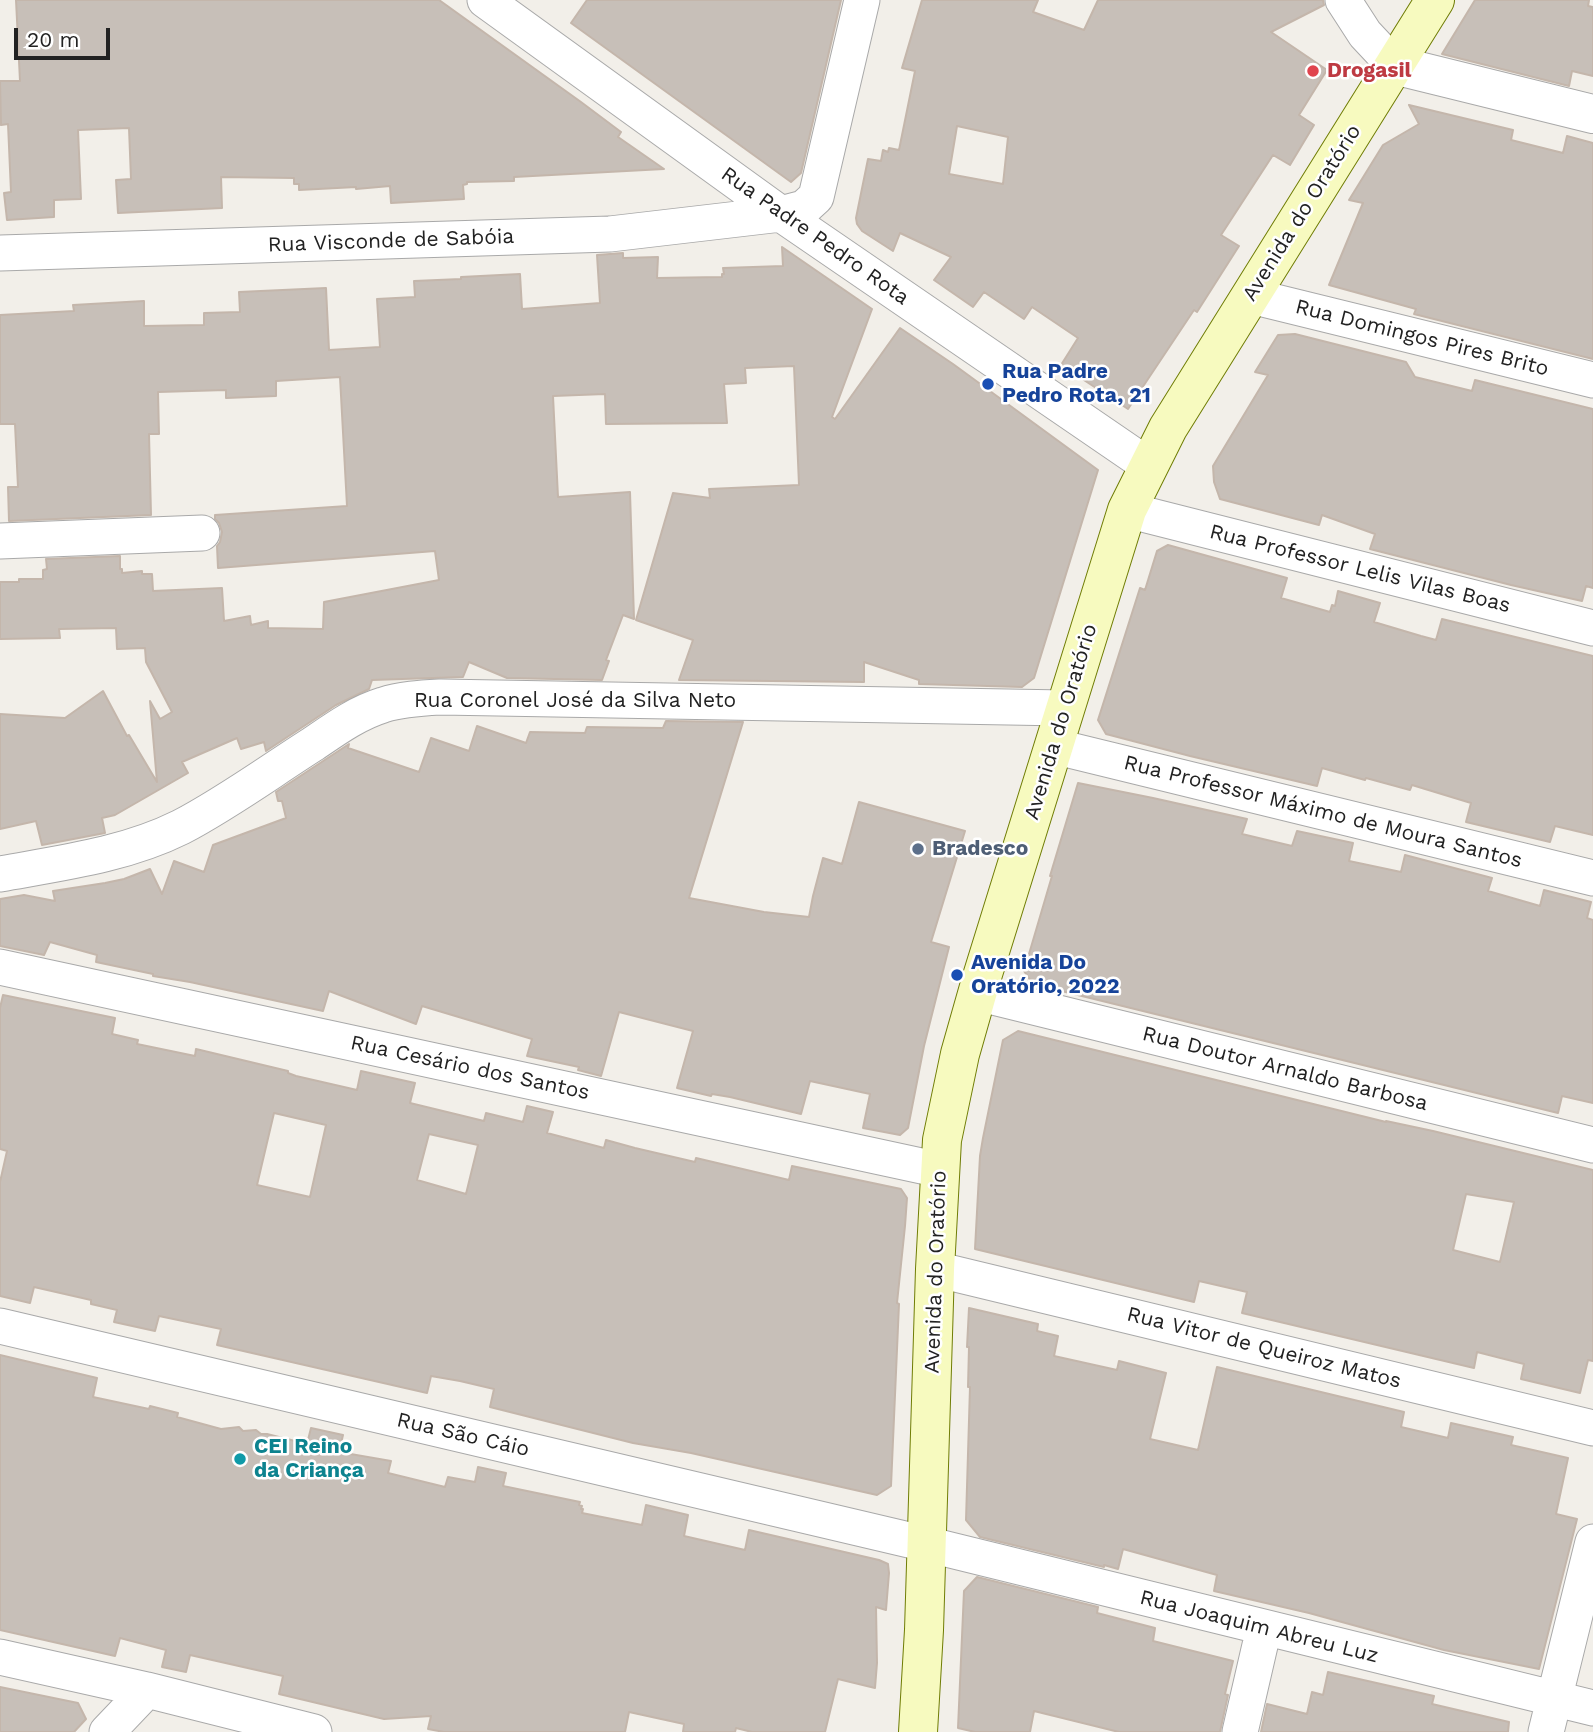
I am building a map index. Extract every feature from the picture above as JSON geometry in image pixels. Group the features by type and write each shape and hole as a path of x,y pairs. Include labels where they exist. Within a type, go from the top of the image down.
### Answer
{"main road":[{"name":"Avenida do Oratório","path":"918,1732 942,1140 960,1054 977,993 1127,510 1167,428 1434,0"}],"street":[{"name":"Rua Padre Pedro Rota","path":"485,0 781,214 1149,466"},
{"name":"Rua Visconde de Sabóia","path":"0,253 610,234 781,214 804,208 816,197 862,0"},
{"path":"1343,0 1365,34 1394,65 1593,114"},
{"name":"Rua Domingos Pires Brito","path":"1251,296 1593,380"},
{"name":"Rua Professor Lelis Vilas Boas","path":"1127,510 1593,628"},
{"path":"0,541 202,533"},
{"name":"Rua Coronel José da Silva Neto","path":"0,874 104,855 142,844 181,827 223,803 354,717 384,704 411,699 469,697 1065,708"},
{"name":"Rua Professor Máximo de Moura Santos","path":"1053,746 1593,878"},
{"name":"Rua Cesário dos Santos","path":"0,967 940,1170"},
{"name":"Rua Doutor Arnaldo Barbosa","path":"977,993 1593,1145"},
{"name":"Rua Vitor de Queiroz Matos","path":"935,1269 1593,1428"},
{"name":"Rua São Cáio","path":"0,1326 926,1544"},
{"path":"1550,1716 1593,1542"},
{"name":"Rua Joaquim Abreu Luz","path":"926,1544 1264,1628 1550,1716 1593,1708"},
{"path":"1240,1732 1264,1628"},
{"path":"0,1657 314,1732"},
{"path":"107,1732 147,1690"}],"building":[{"path":"16,0 439,0 621,132 618,137 664,169 467,182 463,185 464,199 391,203 390,186 299,190 299,184 294,184 294,178 221,177 222,208 118,213 116,180 131,179 129,128 78,130 81,199 54,200 54,217 7,220 4,193 11,192 8,124 1,125 0,81 20,81"},
{"path":"587,0 841,0 801,173 791,182 571,23"},
{"path":"922,0 1038,0 1033,12 1084,30 1098,0 1323,0 1324,5 1271,32 1327,70 1299,115 1314,125 1290,165 1273,155 1221,235 1239,246 1197,312 1194,310 1128,409 1061,365 1078,338 1032,307 1024,319 984,292 973,307 934,280 951,257 900,233 893,251 862,231 857,224 868,159 881,161 883,150 899,150 915,71 902,68","holes":["957,126 1008,137 1003,184 949,174"]},
{"path":"1475,0 1589,0 1588,6 1593,7 1593,76 1572,71 1569,86 1442,54"},
{"path":"1409,105 1513,130 1511,140 1563,153 1567,136 1593,143 1593,359 1414,314 1416,309 1329,285 1363,203 1349,200 1383,145 1419,124"},
{"path":"782,247 872,309 832,417 835,419 900,328 1098,470 1034,678 1022,687 919,684 919,680 864,662 864,682 679,680 693,640 636,620 673,493 710,498 709,489 799,485 794,366 745,368 746,383 724,384 727,423 606,424 605,394 553,396 558,497 630,492 634,619 623,615 606,660 609,661 602,680 507,678 469,662 463,677 372,680 369,689 336,705 266,751 264,742 241,749 237,738 182,762 188,773 115,815 102,818 105,833 42,845 36,821 0,829 0,714 65,718 103,691 127,736 129,735 157,782 150,701 160,719 172,712 146,662 145,648 117,649 116,628 59,629 60,638 0,639 0,582 43,579 43,570 47,569 46,559 120,556 122,573 142,571 142,574 152,574 153,591 222,588 224,621 250,616 251,625 268,621 268,628 323,629 324,602 439,580 435,551 218,568 217,546 222,532 215,515 347,506 340,377 276,381 276,396 226,398 226,390 158,392 159,434 149,434 151,515 9,521 8,487 18,487 15,424 0,424 0,315 74,311 73,305 144,301 144,326 204,325 204,313 240,312 239,292 326,288 329,350 380,347 377,299 415,297 414,281 520,274 522,309 600,303 597,255 623,253 623,258 658,257 657,278 722,277 723,268 783,266"},
{"path":"1295,334 1406,362 1415,377 1472,391 1475,380 1593,409 1593,588 1586,586 1582,601 1370,549 1375,534 1322,515 1319,525 1220,499 1214,482 1213,466 1268,375 1255,372 1278,335"},
{"path":"1168,545 1287,578 1281,598 1330,612 1332,605 1335,606 1338,591 1380,603 1374,622 1436,640 1442,619 1593,656 1593,835 1555,826 1550,842 1466,822 1471,803 1412,785 1410,790 1322,768 1317,786 1106,734 1098,720 1140,588 1145,590 1157,551"},
{"path":"666,721 743,722 689,898 809,917 823,858 842,864 859,802 965,831 931,942 949,947 924,1046 908,1128 900,1135 863,1128 870,1094 810,1081 801,1114 677,1088 693,1031 619,1012 601,1076 578,1070 579,1067 527,1056 532,1039 422,1006 416,1024 329,991 323,1011 96,962 97,955 50,942 44,955 0,946 0,899 24,895 55,901 53,891 124,879 150,869 162,894 174,861 204,872 213,845 286,818 282,801 278,801 276,792 349,744 348,748 419,772 431,738 469,751 477,726 526,743 530,732 585,733 587,727 663,728"},
{"path":"1078,783 1247,819 1242,834 1292,846 1297,831 1353,843 1349,861 1401,872 1405,855 1492,878 1488,891 1540,906 1544,890 1591,902 1587,918 1593,920 1593,1103 1562,1096 1558,1113 1033,984 1024,971"},
{"path":"3,995 115,1018 112,1034 138,1040 137,1044 195,1056 196,1049 357,1090 361,1071 415,1083 410,1103 484,1121 486,1113 523,1122 527,1106 553,1112 547,1133 604,1148 606,1140 695,1162 696,1158 789,1180 792,1166 901,1189 907,1198 897,1303 891,1486 877,1495 691,1453 633,1443 490,1407 494,1389 431,1376 427,1393 217,1345 221,1329 159,1316 155,1331 114,1322 117,1310 91,1304 91,1300 34,1287 30,1303 0,1296 0,1182 7,1151 0,1149 0,1008","holes":["274,1113 326,1125 310,1197 257,1185","429,1134 478,1145 466,1194 417,1180"]},
{"path":"1018,1031 1593,1170 1593,1361 1588,1360 1580,1393 1521,1379 1524,1364 1477,1352 1474,1368 1242,1313 1247,1292 1199,1281 1194,1302 975,1249 980,1156 1003,1040","holes":["1466,1194 1514,1202 1500,1262 1453,1250"]},
{"path":"969,1308 1038,1324 1037,1331 1058,1336 1054,1356 1117,1370 1119,1361 1166,1373 1150,1439 1198,1450 1217,1367 1404,1412 1401,1427 1448,1438 1451,1423 1513,1437 1511,1445 1568,1458 1556,1514 1577,1519 1539,1669 1444,1650 1309,1613 1214,1591 1217,1575 1123,1549 1118,1569 980,1537 966,1520 970,1387 967,1347"},
{"path":"0,1355 97,1378 93,1397 178,1413 177,1417 221,1429 239,1427 243,1431 256,1430 261,1434 307,1444 311,1428 343,1435 339,1452 391,1461 388,1473 445,1487 448,1477 475,1482 478,1467 506,1473 503,1486 580,1502 582,1513 642,1525 646,1505 688,1515 684,1536 745,1550 749,1530 879,1560 888,1564 889,1573 886,1610 876,1607 875,1688 838,1679 825,1732 752,1732 736,1728 735,1732 683,1732 684,1724 629,1712 625,1732 444,1732 428,1729 431,1716 384,1719 279,1694 283,1676 190,1655 186,1672 162,1667 166,1650 120,1638 115,1656 0,1630"},
{"path":"977,1577 1098,1607 1097,1613 1155,1628 1153,1641 1233,1661 1220,1732 1119,1732 1034,1711 1030,1732 975,1732 958,1728 964,1591"},
{"path":"1328,1672 1434,1696 1432,1704 1509,1722 1508,1732 1261,1732 1267,1704 1307,1714 1312,1692 1323,1695"},
{"path":"0,1687 78,1703 86,1719 74,1732 0,1732"}],"place":[{"name":"Drogasil","path":"1313,71"},
{"name":"Rua Padre Pedro Rota, 21","path":"988,384"},
{"name":"Bradesco","path":"918,849"},
{"name":"Avenida Do Oratório, 2022","path":"957,975"},
{"name":"CEI Reino da Criança","path":"240,1459"}]}
